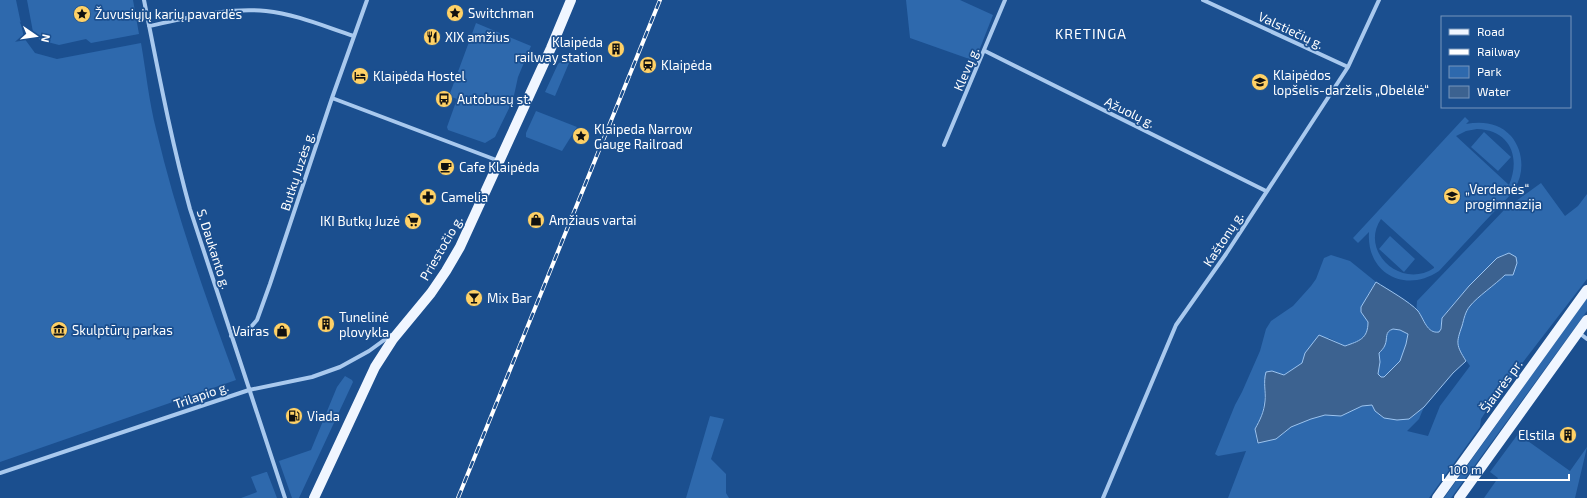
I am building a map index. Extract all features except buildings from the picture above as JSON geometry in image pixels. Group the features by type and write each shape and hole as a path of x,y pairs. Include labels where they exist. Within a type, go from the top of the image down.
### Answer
{"main road":[{"name":"Priestočio g.","path":"314,498 375,367 383,353 431,293 453,259 500,161 571,0"},
{"name":"Šiaurės pr.","path":"1438,498 1587,290"},
{"path":"1459,498 1587,320"}],"street":[{"name":"S. Daukanto g.","path":"144,0 161,88 190,209 285,498"},
{"name":"Butkų Juzės g.","path":"232,336 250,328 257,320 332,98 367,0"},
{"name":"Klevų g.","path":"944,145 985,51 1005,0"},
{"name":"Valstiečių g.","path":"1203,0 1348,67"},
{"name":"Kaštonų g.","path":"1103,498 1176,325 1226,254 1348,67 1379,0"},
{"path":"149,26 215,12 251,10 284,14 354,36"},
{"name":"Ąžuolų g.","path":"985,51 1266,191"},
{"path":"332,98 500,161"},
{"name":"Trilapio g.","path":"0,473 249,390 312,376 340,366 369,351 403,327"},
{"path":"1578,332 1587,339"}],"green space":[{"path":"0,0 16,0 24,38 35,53 57,59 141,43 149,97 164,161 182,225 236,380 0,462"},
{"path":"27,0 133,0 139,34 91,43 86,39 59,45 40,40 33,32"},
{"path":"906,0 960,0 993,15 975,61 910,38"},
{"path":"476,23 531,46 518,77 513,100 495,137 485,143 448,130 447,127 457,99 449,96"},
{"path":"563,60 569,63 555,96 545,92 558,64"},
{"path":"536,111 577,127 562,151 526,137 526,133"},
{"path":"1465,117 1469,121 1466,124 1485,123 1501,128 1511,136 1515,142 1520,154 1521,168 1518,182 1513,192 1439,271 1426,278 1413,280 1401,280 1390,276 1374,259 1370,246 1369,232 1358,243 1353,238","holes":["1477,129 1498,134 1510,147 1514,165 1509,185 1456,136 1466,131","1381,219 1434,267 1434,268 1421,274 1409,274 1397,271 1387,264 1379,254 1375,243 1376,231"]},
{"path":"1484,132 1511,157 1498,171 1471,147"},
{"path":"1541,183 1565,216 1578,206 1587,194 1587,279 1490,405 1481,419 1480,427 1429,498 1228,498 1246,451 1218,456 1215,454 1235,405 1260,351 1266,329 1271,321 1293,306 1311,286 1316,279 1324,258 1331,255 1350,261 1376,282 1367,296 1361,312 1368,322 1368,328 1362,338 1345,346 1329,338 1305,353 1302,363 1284,375 1272,371 1264,380 1264,405 1261,417 1255,429 1257,443 1276,439 1291,427 1311,419 1325,415 1341,416 1362,406 1372,405 1409,419 1424,407 1419,419 1407,431 1428,436 1440,406 1470,366 1459,350 1457,340 1462,322 1473,302 1505,275 1505,254 1490,265 1455,302 1443,317 1439,332 1432,331 1423,322 1417,311 1417,301 1506,208"},
{"path":"1390,236 1415,259 1404,272 1379,249"},
{"path":"1587,298 1587,311 1451,498 1444,498"},
{"path":"1393,329 1400,330 1408,334 1406,344 1400,361 1384,377 1381,377 1378,375 1380,362 1379,353 1383,347 1386,336"},
{"path":"345,376 353,382 299,498 292,498 279,461 311,450 337,387"},
{"path":"710,416 724,419 711,459 726,474 726,493 729,498 686,498"},
{"path":"1518,434 1570,471 1587,447 1575,498 1484,498 1498,478 1490,472"},
{"path":"267,472 277,498 241,498 257,492 251,477"}],"water":[{"path":"1509,253 1516,257 1517,263 1513,275 1505,275 1477,299 1467,311 1458,340 1460,351 1466,361 1453,373 1424,407 1409,419 1397,420 1384,418 1375,411 1372,405 1362,406 1341,416 1325,415 1311,419 1291,427 1276,439 1258,443 1255,429 1262,416 1265,397 1266,372 1272,371 1284,375 1302,363 1305,353 1319,335 1345,346 1362,338 1368,328 1368,322 1361,312 1361,307 1376,282 1410,304 1418,311 1426,325 1432,331 1439,332 1441,329 1442,318 1469,286 1497,258","holes":["1393,329 1400,330 1408,334 1400,361 1384,377 1381,377 1378,374 1380,362 1379,353 1385,346 1388,332"]}],"railway":[{"path":"458,498 660,0"}],"place":[{"name":"Switchman","path":"455,13"},
{"name":"Žuvusiųjų karių pavardės","path":"82,14"},
{"name":"XIX amžius","path":"432,37"},
{"name":"Klaipėda railway station","path":"616,49"},
{"name":"Klaipėda","path":"648,65"},
{"name":"Klaipėda Hostel","path":"360,76"},
{"name":"Klaipėdos lopšelis-darželis „Obelėlė“","path":"1260,82"},
{"name":"Autobusų st.","path":"444,99"},
{"name":"Klaipeda Narrow Gauge Railroad","path":"581,136"},
{"name":"Cafe Klaipėda","path":"446,167"},
{"name":"„Verdenės“ progimnazija","path":"1452,196"},
{"name":"Camelia","path":"428,197"},
{"name":"Amžiaus vartai","path":"536,220"},
{"name":"IKI Butkų Juzė","path":"413,221"},
{"name":"Mix Bar","path":"474,298"},
{"name":"Tunelinė plovykla","path":"326,324"},
{"name":"Skulptūrų parkas","path":"59,330"},
{"name":"Vairas","path":"282,331"},
{"name":"Viada","path":"294,416"},
{"name":"Elstila","path":"1568,435"}],"district":[{"name":"KRETINGA","path":"1091,34"}]}
